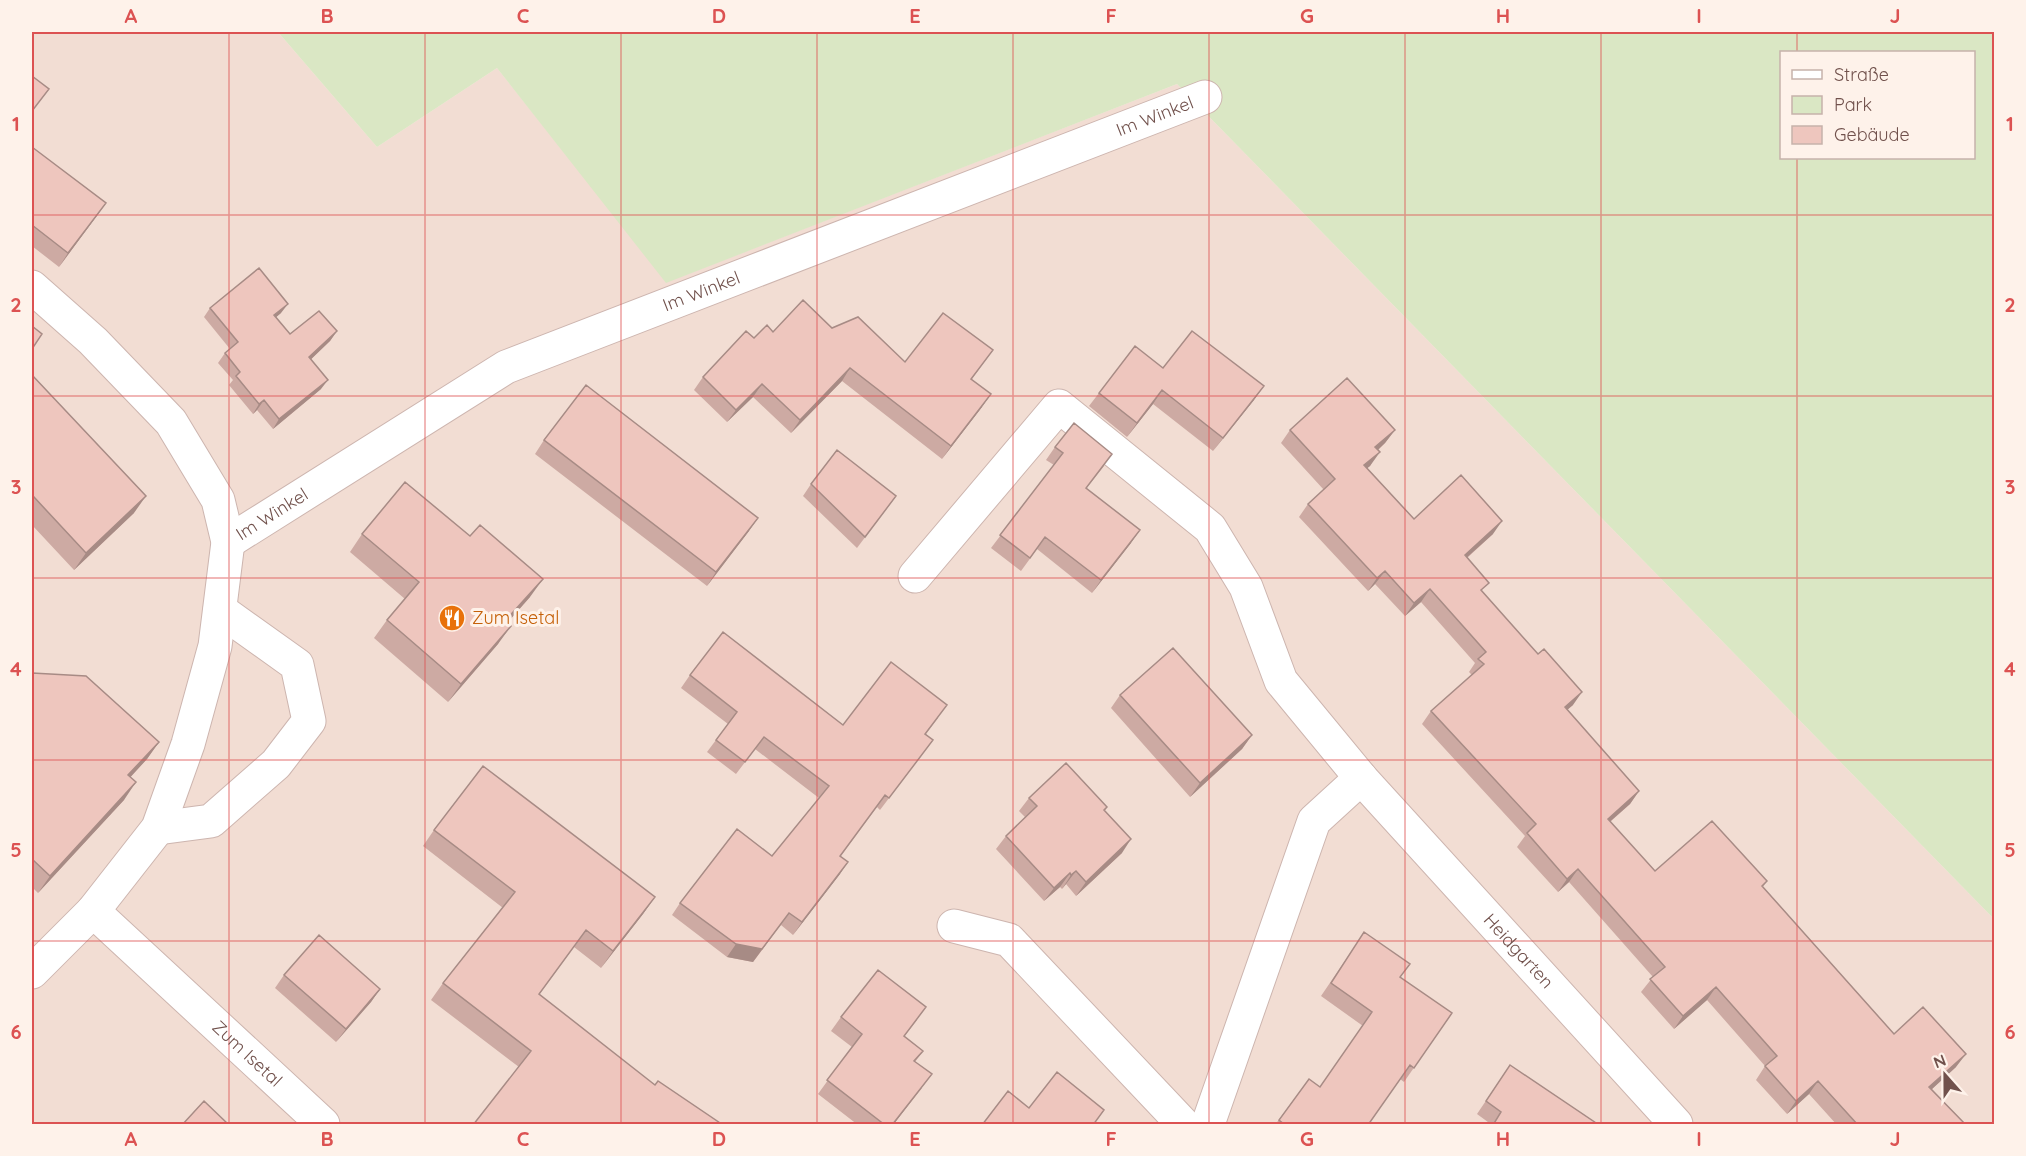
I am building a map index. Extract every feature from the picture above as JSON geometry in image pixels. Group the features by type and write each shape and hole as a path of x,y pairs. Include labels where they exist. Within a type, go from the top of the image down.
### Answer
{"street":[{"name":"Im Winkel","path":"228,542 506,367 1205,97"},
{"name":"Im Winkel","path":"32,286 93,341 171,422 218,500 228,542 214,646 188,744 158,828 93,911 32,972"},
{"name":"Heidgarten","path":"915,576 1059,406 1210,528 1246,587 1281,681 1361,778 1676,1125"},
{"path":"158,828 211,820 276,764 309,721 297,665 219,610"},
{"path":"1208,1125 1314,821 1361,778"},
{"name":"Zum Isetal","path":"93,911 323,1125"},
{"path":"954,926 1010,940 1183,1125"}],"shaded area":[{"path":"32,32 278,32 377,147 497,68 667,282 1177,84 1994,919 1994,1124 32,1124"}],"green space":[{"path":"278,32 1994,32 1994,919 1177,84 666,283 497,68 377,147"}],"building":[{"path":"32,76 49,89 32,111"},
{"path":"32,147 106,203 68,253 32,225"},
{"path":"259,268 288,304 274,315 290,334 319,311 337,331 309,357 328,380 279,419 264,400 259,404 236,376 240,372 225,353 238,342 210,308"},
{"path":"803,300 832,328 858,317 905,362 943,313 993,350 971,379 991,394 951,446 850,368 800,420 762,384 736,410 703,377 746,331 754,338 767,325 773,332"},
{"path":"32,326 42,334 32,349"},
{"path":"1192,331 1264,386 1223,438 1162,390 1137,423 1099,393 1135,346 1163,368"},
{"path":"32,375 146,496 86,553 33,496 32,499"},
{"path":"1347,378 1395,430 1375,447 1380,452 1364,465 1414,519 1461,475 1502,521 1465,555 1489,583 1481,590 1538,654 1544,649 1582,692 1565,707 1639,791 1608,819 1655,871 1712,821 1767,881 1762,886 1894,1034 1923,1007 1966,1054 1929,1087 1966,1125 1858,1125 1818,1081 1796,1101 1765,1066 1777,1056 1716,987 1683,1016 1650,979 1665,967 1578,869 1567,879 1527,833 1536,824 1431,711 1484,664 1478,659 1486,652 1430,589 1414,603 1385,571 1377,578 1308,504 1335,479 1290,430"},
{"path":"586,385 758,518 716,572 544,440"},
{"path":"1074,423 1112,454 1086,488 1140,530 1101,580 1045,537 1030,558 1000,535 1063,453 1055,447"},
{"path":"837,450 896,496 865,537 811,484"},
{"path":"405,482 470,536 480,525 543,579 505,621 511,626 461,684 387,620 419,582 362,534"},
{"path":"723,632 843,725 891,662 947,705 925,734 933,740 889,798 885,795 840,856 848,862 802,922 789,913 762,949 736,944 680,903 737,829 772,856 829,786 764,737 745,762 716,740 737,712 690,675"},
{"path":"1173,648 1252,735 1200,783 1120,695"},
{"path":"32,673 86,676 159,742 128,775 136,782 50,876 32,859"},
{"path":"1066,763 1107,807 1104,810 1131,839 1086,882 1076,871 1071,875 1070,873 1054,888 1006,836 1037,806 1029,798"},
{"path":"483,766 655,897 613,951 586,930 539,994 655,1085 658,1081 723,1125 473,1125 531,1051 443,983 515,892 434,830"},
{"path":"1364,932 1410,964 1400,977 1452,1013 1414,1068 1410,1065 1368,1125 1285,1125 1279,1120 1309,1079 1320,1087 1372,1012 1331,983"},
{"path":"319,935 380,989 346,1029 284,975"},
{"path":"878,970 926,1007 904,1036 923,1051 914,1061 932,1074 892,1125 885,1125 827,1080 862,1034 841,1017"},
{"path":"1510,1065 1599,1125 1493,1125 1501,1112 1486,1101"},
{"path":"1057,1072 1104,1110 1093,1125 982,1125 1008,1091 1029,1108"},
{"path":"204,1101 229,1125 182,1125"}],"place":[{"name":"Zum Isetal","path":"452,618"}]}
